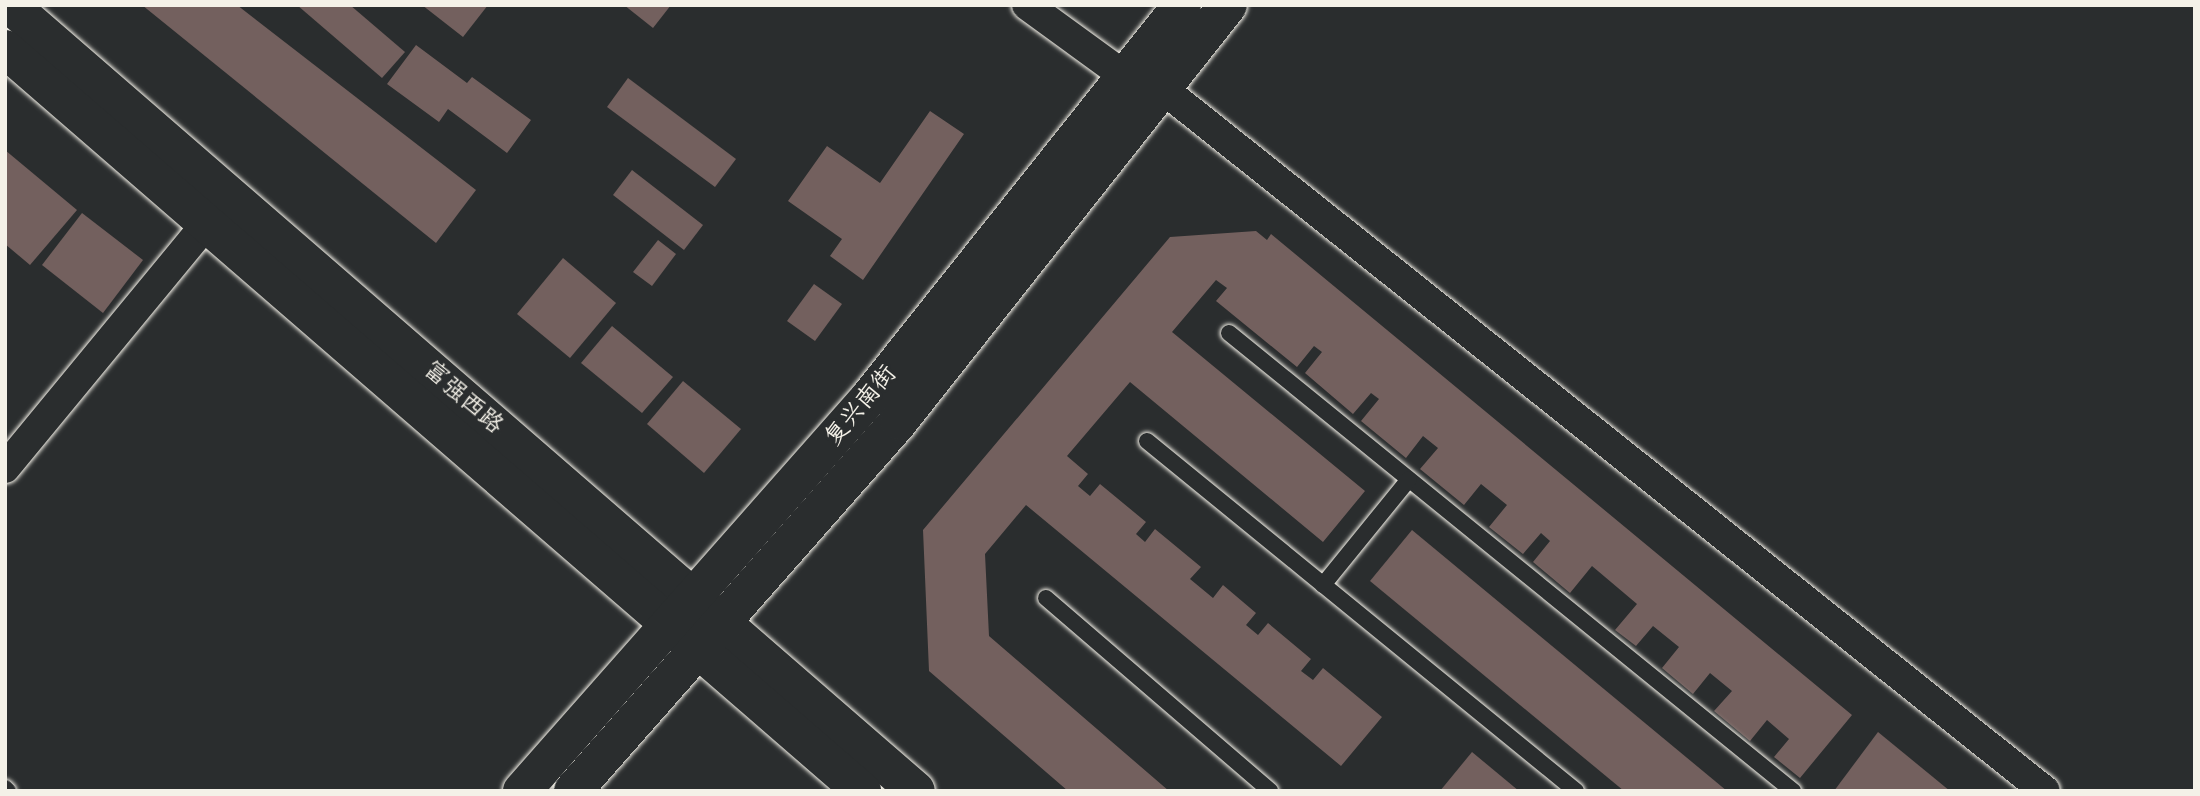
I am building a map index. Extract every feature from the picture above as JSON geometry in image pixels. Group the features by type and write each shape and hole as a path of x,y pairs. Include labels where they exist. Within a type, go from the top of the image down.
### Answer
{"main road":[{"name":"富强西路","path":"10,5 697,624 862,791"},
{"name":"复兴南街","path":"573,791 870,397 1182,5"},
{"name":"复兴南街","path":"522,791 697,624 899,421 1228,5"},
{"name":"富强西路","path":"5,48 207,223 697,624 916,791"}],"street":[{"path":"1027,5 1126,77"},
{"path":"1163,89 2045,791"},
{"path":"5,468 207,223"}],"lane":[{"path":"1229,333 1793,791"},
{"path":"1147,441 1576,791"},
{"path":"1323,585 1409,479"},
{"path":"1046,598 1270,791"}],"building":[{"path":"142,5 237,5 476,190 436,243"},
{"path":"297,5 350,5 405,52 382,78"},
{"path":"422,5 488,5 463,37"},
{"path":"624,5 671,5 653,28"},
{"path":"416,45 467,83 472,77 531,120 507,153 448,109 439,122 387,84"},
{"path":"628,78 736,159 715,187 607,107"},
{"path":"930,111 964,134 863,280 830,256 842,239 788,201 827,146 880,183"},
{"path":"5,150 77,210 30,265 5,244"},
{"path":"632,170 703,225 684,250 613,195"},
{"path":"82,213 143,260 103,313 42,265"},
{"path":"1256,231 1267,240 1271,234 1852,715 1800,778 1774,757 1789,739 1767,720 1750,741 1714,711 1732,691 1710,673 1693,694 1662,668 1679,647 1653,626 1636,646 1615,630 1637,604 1592,566 1570,593 1533,562 1550,541 1541,533 1523,554 1489,527 1507,505 1481,484 1464,505 1420,469 1438,448 1423,436 1406,458 1361,421 1379,399 1371,393 1353,414 1305,373 1322,352 1314,346 1297,367 1216,301 1227,288 1216,280 1172,332 1365,491 1323,542 1130,382 1067,456 1088,474 1078,486 1090,496 1100,484 1146,522 1136,534 1145,542 1155,529 1201,567 1190,579 1213,598 1223,585 1256,613 1246,625 1258,635 1268,623 1311,659 1301,671 1313,680 1323,668 1382,717 1341,766 1026,505 985,554 989,636 1169,791 1068,791 929,671 923,530 1170,237"},
{"path":"658,240 676,254 652,286 633,272"},
{"path":"563,258 616,303 570,358 517,314"},
{"path":"814,284 842,304 815,341 787,321"},
{"path":"612,326 673,377 642,413 581,363"},
{"path":"683,381 741,429 704,473 647,424"},
{"path":"1412,530 1727,791 1624,791 1370,581"},
{"path":"1878,732 1950,791 1834,791"},
{"path":"1472,752 1519,791 1440,791"}]}
